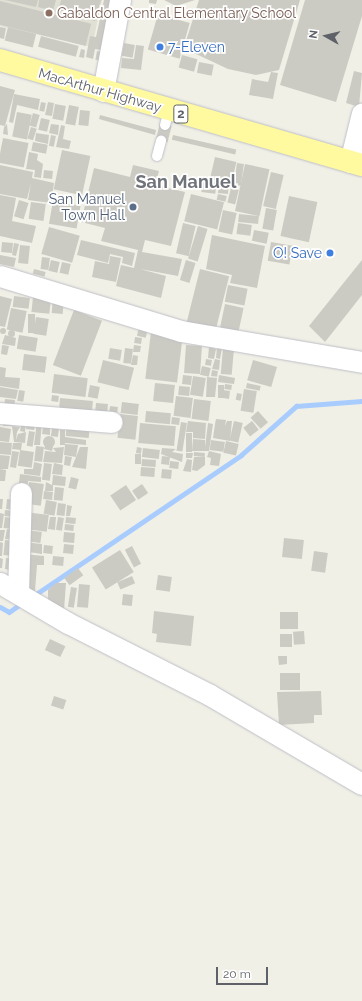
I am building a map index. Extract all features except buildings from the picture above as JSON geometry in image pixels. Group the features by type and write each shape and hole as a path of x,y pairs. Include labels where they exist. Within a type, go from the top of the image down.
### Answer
{"highway":[{"name":"MacArthur Highway","path":"0,60 103,92 167,117 356,164"}],"street":[{"path":"103,92 120,0"},
{"path":"356,164 362,113"},
{"path":"0,276 181,330 361,362"},
{"path":"0,413 112,422"},
{"path":"18,593 21,493"},
{"path":"0,584 74,626 210,694 362,784"}],"lane":[{"path":"157,156 161,141"}],"shaded area":[{"name":"Gabaldon Central Elementary School","path":"0,0 102,0 92,47 0,26"}],"waterway":[{"path":"36,594 241,455 296,406 362,401"},
{"path":"0,607 9,612 22,603"}],"place":[{"name":"Gabaldon Central Elementary School","path":"49,13"},
{"name":"7-Eleven","path":"160,47"},
{"name":"San Manuel Town Hall","path":"133,207"},
{"name":"O! Save","path":"330,253"}],"district":[{"name":"San Manuel","path":"186,182"}]}
